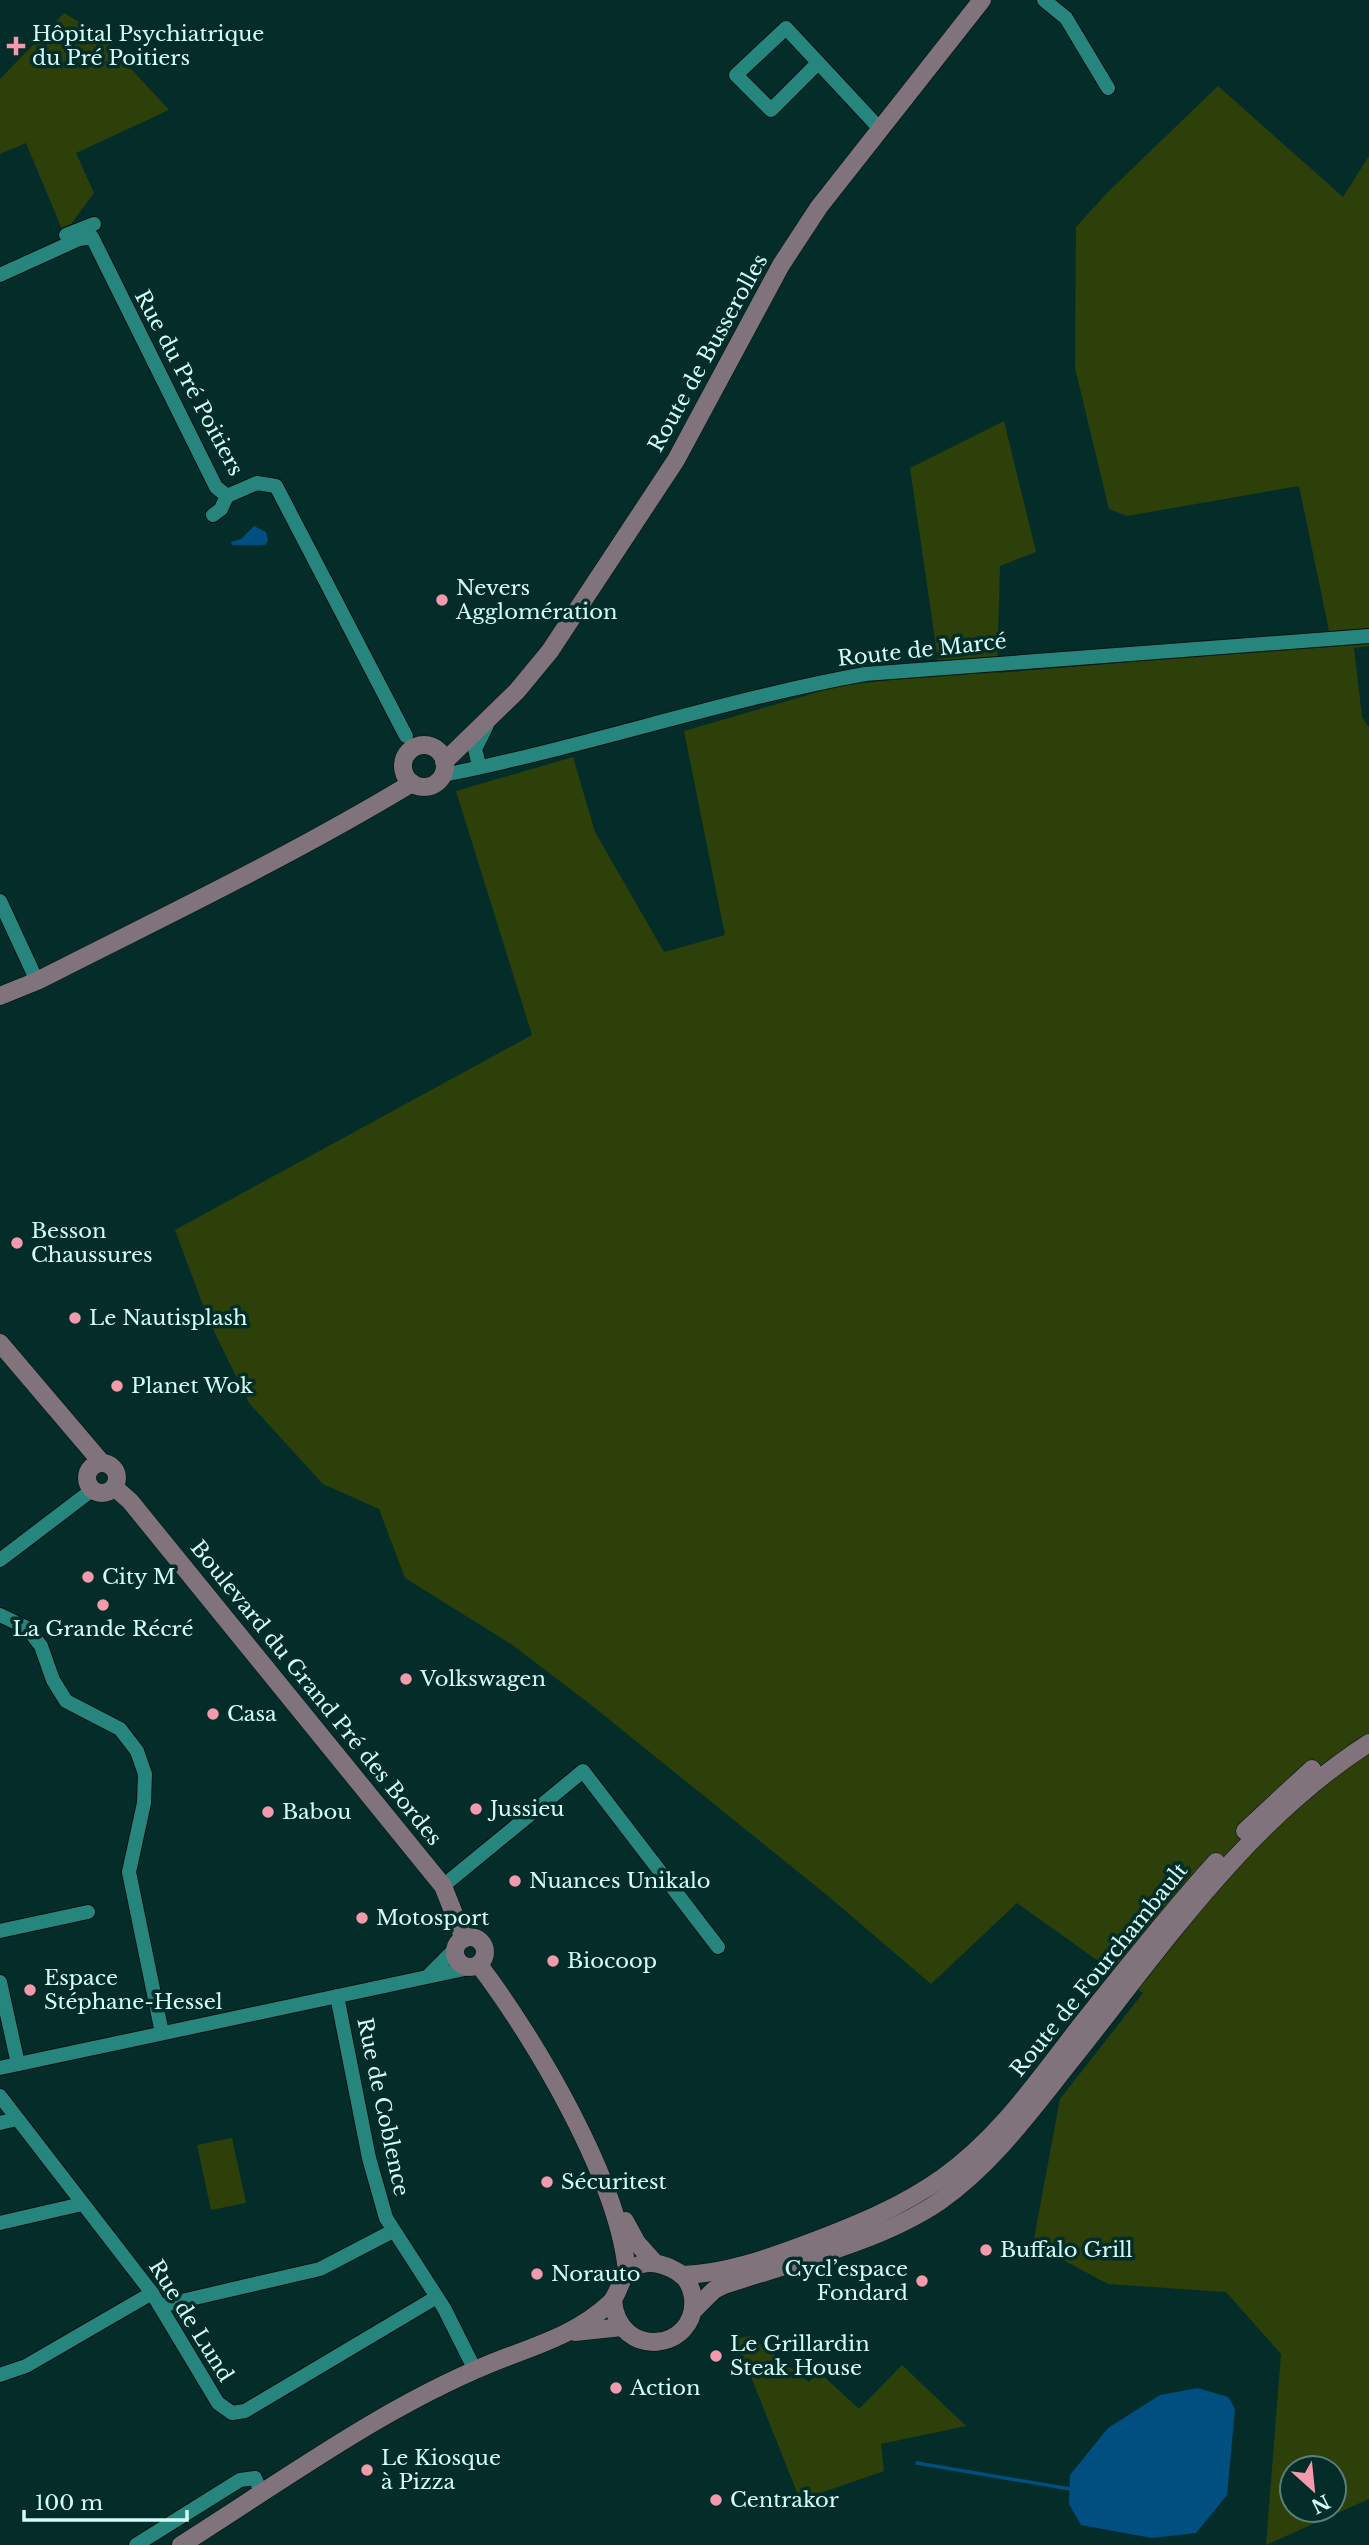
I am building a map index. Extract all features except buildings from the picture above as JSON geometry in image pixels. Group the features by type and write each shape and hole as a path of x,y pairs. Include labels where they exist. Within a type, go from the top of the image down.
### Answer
{"main road":[{"name":"Route de Busserolles","path":"0,996 37,981 332,830 365,810 424,760 477,729 493,714 550,651 682,450 781,265 819,207 982,0"},
{"path":"0,1343 85,1445 95,1467"},
{"path":"95,1467 114,1469 117,1478 114,1487 106,1493 92,1490 87,1482 95,1467"},
{"name":"Boulevard du Grand Pré des Bordes","path":"114,1487 130,1501 443,1886 461,1943"},
{"name":"Route de Fourchambault","path":"681,2275 704,2274 734,2267 855,2224 900,2205 944,2177 979,2147 1033,2089 1174,1909 1240,1836 1301,1778 1369,1729"},
{"path":"655,2263 638,2266 627,2273 621,2279 613,2300 614,2312 622,2327 644,2342 665,2341 680,2333 693,2311 724,2285 904,2223 941,2201 1003,2143 1044,2098 1222,1872 1264,1828 1342,1760 1369,1743"},
{"path":"477,1966 485,1952 482,1943 474,1938 461,1943 458,1960 465,1966 477,1966 508,2002 583,2138 601,2179 625,2248 627,2273"},
{"path":"601,2179 637,2243 655,2263 681,2275 692,2292 693,2311"},
{"path":"572,2332 613,2300"},
{"path":"181,2545 372,2425 475,2370 572,2332 622,2327"}],"street":[{"path":"1044,0 1066,19 1108,89"},
{"path":"818,63 771,110 736,75 786,28 880,129"},
{"path":"0,265 93,231"},
{"path":"0,275 93,231"},
{"name":"Rue du Pré Poitiers","path":"93,231 216,487 227,496 257,483 276,486 424,760"},
{"path":"213,515 221,509 227,496"},
{"name":"Route de Marcé","path":"424,760 484,766 799,686 865,674 1369,636"},
{"path":"484,766 475,749 493,714"},
{"path":"0,901 37,981"},
{"path":"0,1560 92,1490"},
{"path":"0,1615 27,1628 41,1646 53,1680 66,1701 120,1729 137,1751 145,1774 144,1794 129,1872 162,2033"},
{"path":"443,1886 583,1771 718,1947"},
{"path":"0,1931 88,1912"},
{"path":"426,1977 445,1962 461,1943"},
{"path":"0,2068 477,1966"},
{"path":"0,1982 3,2014 18,2064"},
{"name":"Rue de Coblence","path":"337,1996 369,2158 393,2231 465,2346 475,2370"},
{"name":"Rue de Lund","path":"0,2096 156,2299 218,2403 232,2413 245,2411 435,2298"},
{"path":"0,2123 17,2119"},
{"path":"0,2223 82,2204"},
{"path":"0,2375 26,2366 156,2299 320,2269 393,2231"},
{"path":"136,2545 240,2480 255,2478 262,2494"}],"green space":[{"path":"64,13 99,34 169,110 76,153 94,193 71,224 62,229 26,143 0,154 0,79"},
{"path":"1218,86 1343,197 1369,156 1369,646 1354,648 1362,717 1369,727 1369,2499 1348,2508 1348,2454 1278,2454 1278,2524 1313,2524 1266,2545 1281,2354 1226,2292 1108,2284 1033,2244 1060,2099 1143,1993 1017,1903 931,1984 828,1896 590,1704 511,1644 405,1578 379,1509 323,1484 249,1403 209,1321 175,1230 532,1035 456,791 573,757 595,832 664,952 725,935 684,731 839,686 940,674 910,468 1004,421 1036,552 1000,566 997,673 1332,645 1299,486 1127,516 1109,509 1075,368 1076,227 1108,192"},
{"path":"232,2138 246,2203 211,2210 197,2145"},
{"path":"750,2336 809,2382 819,2372 859,2409 902,2365 966,2426 881,2444 884,2471 800,2500 736,2339"}],"water":[{"path":"254,526 266,532 268,541 265,545 232,545 231,542 241,539"},
{"path":"1198,2388 1228,2397 1235,2409 1227,2495 1196,2533 1152,2538 1081,2525 1069,2504 1070,2475 1108,2428 1160,2395"}],"waterway":[{"path":"917,2463 1070,2489"}],"place":[{"name":"Hôpital Psychiatrique du Pré Poitiers","path":"16,46"},
{"name":"Nevers Agglomération","path":"442,600"},
{"name":"Besson Chaussures","path":"17,1243"},
{"name":"Le Nautisplash","path":"75,1318"},
{"name":"Planet Wok","path":"117,1386"},
{"name":"City M","path":"88,1577"},
{"name":"La Grande Récré","path":"103,1605"},
{"name":"Volkswagen","path":"406,1679"},
{"name":"Casa","path":"213,1714"},
{"name":"Jussieu","path":"476,1809"},
{"name":"Babou","path":"268,1812"},
{"name":"Nuances Unikalo","path":"515,1881"},
{"name":"Motosport","path":"362,1918"},
{"name":"Biocoop","path":"553,1961"},
{"name":"Espace Stéphane-Hessel","path":"30,1990"},
{"name":"Sécuritest","path":"547,2182"},
{"name":"Buffalo Grill","path":"986,2250"},
{"name":"Norauto","path":"537,2274"},
{"name":"Cycl’espace Fondard","path":"922,2281"},
{"name":"Le Grillardin Steak House","path":"716,2356"},
{"name":"Action","path":"616,2388"},
{"name":"Le Kiosque à Pizza","path":"367,2470"},
{"name":"Centrakor","path":"716,2500"}]}
